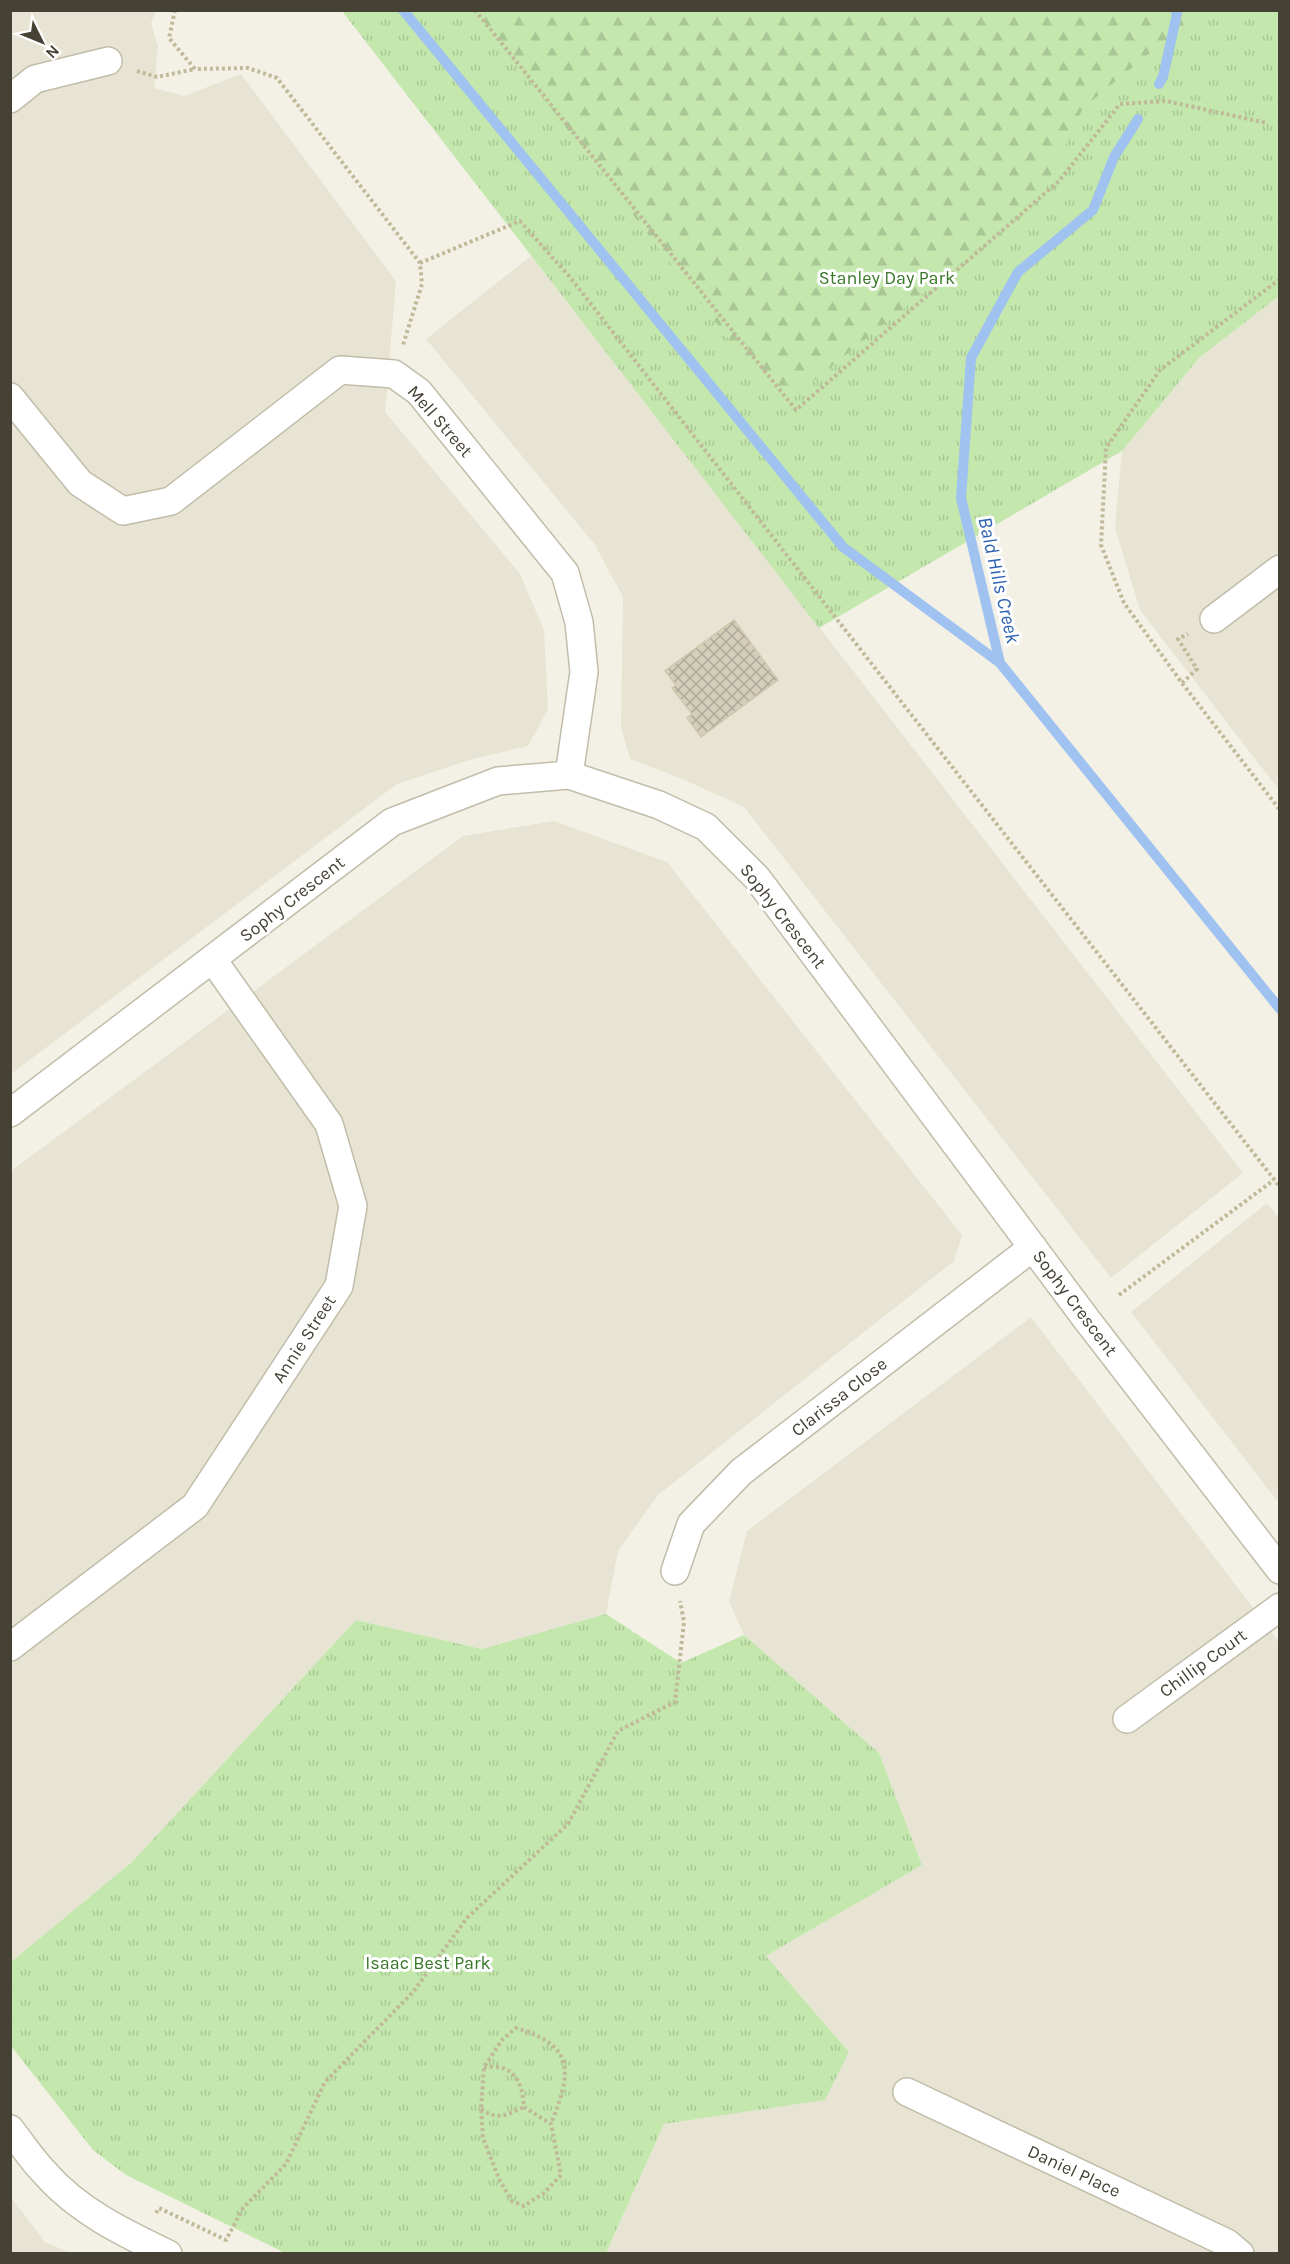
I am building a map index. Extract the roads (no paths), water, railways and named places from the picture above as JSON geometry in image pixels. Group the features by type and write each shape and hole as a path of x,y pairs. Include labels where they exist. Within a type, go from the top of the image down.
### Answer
{"street":[{"path":"10,99 35,79 108,61"},
{"name":"Mell Street","path":"10,397 80,483 123,511 171,501 340,370 394,374 419,393 565,573 579,622 584,672 570,775"},
{"path":"1214,619 1280,569"},
{"name":"Sophy Crescent","path":"10,1113 392,822 498,781 570,775 659,805 706,827 757,878 1033,1247 1280,1570"},
{"name":"Annie Street","path":"10,1647 195,1506 339,1286 353,1206 329,1124 213,960"},
{"name":"Clarissa Close","path":"675,1571 691,1524 741,1472 1033,1247"},
{"name":"Chillip Court","path":"1127,1719 1280,1607"},
{"name":"Daniel Place","path":"907,2092 1227,2243 1240,2253"},
{"path":"10,2129 45,2174 87,2211 168,2253"}],"waterway":[{"path":"403,10 843,547 1000,663"},
{"name":"Bald Hills Creek","path":"1159,84 1163,77 1177,14 1175,10"},
{"name":"Bald Hills Creek","path":"1138,119 1114,157 1093,210 1018,272 971,358 961,498 1000,663 1280,1009"}],"park label":[{"name":"Stanley Day Park","path":"887,278"},
{"name":"Isaac Best Park","path":"428,1963"}]}
